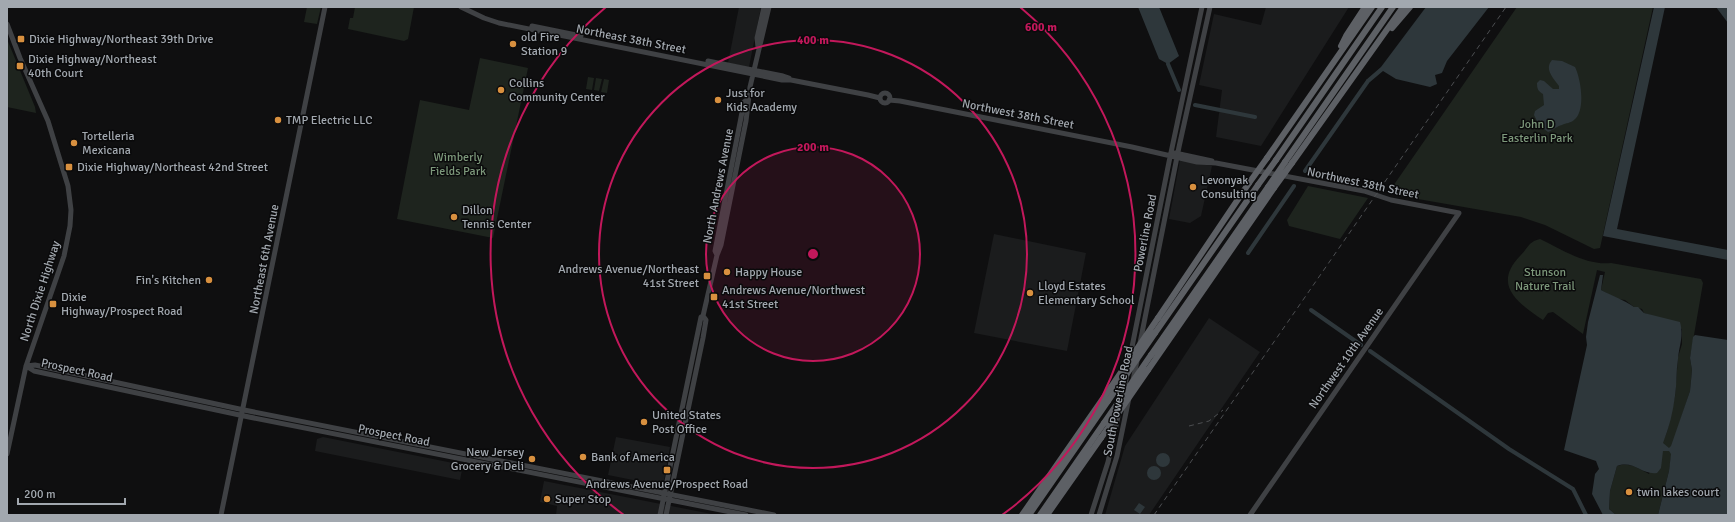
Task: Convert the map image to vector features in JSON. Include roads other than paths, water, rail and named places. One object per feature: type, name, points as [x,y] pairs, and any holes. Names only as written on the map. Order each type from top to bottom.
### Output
[{"type":"highway","points":[[1332,65],[1346,36],[1365,7]]},
{"type":"highway","points":[[1022,515],[1249,183],[1372,7]]},
{"type":"highway","points":[[1346,59],[1372,7]]},
{"type":"highway","points":[[1029,515],[1382,7]]},
{"type":"highway","points":[[1047,515],[1274,188],[1288,162],[1392,7]]},
{"type":"highway","points":[[1040,515],[1268,187],[1374,48],[1403,7]]},
{"type":"highway","points":[[1374,48],[1410,7]]},
{"type":"main road","name":"Northeast 6th Avenue","points":[[221,515],[325,7]]},
{"type":"main road","name":"Northeast 38th Street","points":[[461,7],[484,18],[499,22],[754,72]]},
{"type":"main road","name":"Northeast 38th Street","points":[[468,7],[497,19],[754,72]]},
{"type":"main road","name":"North Andrews Avenue","points":[[759,50],[757,38],[764,7]]},
{"type":"main road","name":"North Andrews Avenue","points":[[666,515],[667,496],[701,317],[703,316],[717,255],[715,251],[734,149],[744,102],[748,99],[769,7]]},
{"type":"main road","name":"Powerline Road","points":[[1091,515],[1116,427],[1202,7]]},
{"type":"main road","name":"Powerline Road","points":[[1151,289],[1177,155],[1210,7]]},
{"type":"main road","name":"North Dixie Highway","points":[[7,24],[48,122],[68,186],[71,210],[70,226],[64,256],[26,366],[7,454]]},
{"type":"main road","name":"Northwest 38th Street","points":[[754,72],[783,76],[791,80],[880,97],[884,102],[889,98],[1132,147],[1145,147],[1200,162],[1216,163],[1364,191],[1391,200],[1459,214]]},
{"type":"main road","name":"Northwest 10th Avenue","points":[[1250,515],[1459,214]]},
{"type":"main road","points":[[1154,242],[1154,252],[1157,256]]},
{"type":"main road","points":[[1150,262],[1153,278]]},
{"type":"main road","name":"South Powerline Road","points":[[1100,515],[1119,448],[1151,289]]},
{"type":"main road","name":"North Andrews Avenue","points":[[660,515],[667,496],[692,390],[706,320],[703,316]]},
{"type":"main road","name":"Prospect Road","points":[[26,366],[35,365],[243,412],[667,496]]},
{"type":"main road","points":[[688,384],[692,390]]},
{"type":"main road","points":[[1116,427],[1119,448]]},
{"type":"main road","points":[[667,496],[746,515]]},
{"type":"main road","points":[[667,496],[774,515]]},
{"type":"waterway","points":[[1168,64],[1179,90]]},
{"type":"waterway","points":[[1305,171],[1368,81]]},
{"type":"waterway","points":[[1195,105],[1255,117]]},
{"type":"waterway","points":[[1248,253],[1294,186]]},
{"type":"waterway","points":[[1311,310],[1361,345]]},
{"type":"waterway","points":[[1370,351],[1509,449],[1573,489],[1586,515]]},
{"type":"railway","points":[[1154,515],[1506,7]]},
{"type":"railway","points":[[1189,426],[1209,421],[1223,410]]},
{"type":"place","name":"Dixie Highway/Northeast 39th Drive","points":[[21,39]]},
{"type":"place","name":"old Fire Station 9","points":[[513,44]]},
{"type":"place","name":"Dixie Highway/Northeast 40th Court","points":[[20,66]]},
{"type":"place","name":"Collins Community Center","points":[[501,90]]},
{"type":"place","name":"Just for Kids Academy","points":[[718,100]]},
{"type":"place","name":"TMP Electric LLC","points":[[278,120]]},
{"type":"place","name":"Tortelleria Mexicana","points":[[74,143]]},
{"type":"place","name":"Dixie Highway/Northeast 42nd Street","points":[[69,167]]},
{"type":"place","name":"Levonyak Consulting","points":[[1193,187]]},
{"type":"place","name":"Dillon Tennis Center","points":[[454,217]]},
{"type":"place","name":"Happy House","points":[[727,272]]},
{"type":"place","name":"Andrews Avenue/Northeast 41st Street","points":[[707,276]]},
{"type":"place","name":"Fin's Kitchen","points":[[209,280]]},
{"type":"place","name":"Lloyd Estates Elementary School","points":[[1030,293]]},
{"type":"place","name":"Andrews Avenue/Northwest 41st Street","points":[[714,297]]},
{"type":"place","name":"Dixie Highway/Prospect Road","points":[[53,304]]},
{"type":"place","name":"United States Post Office","points":[[644,422]]},
{"type":"place","name":"Bank of America","points":[[583,457]]},
{"type":"place","name":"New Jersey Grocery & Deli","points":[[532,459]]},
{"type":"place","name":"Andrews Avenue/Prospect Road","points":[[667,470]]},
{"type":"place","name":"twin lakes court","points":[[1629,492]]},
{"type":"place","name":"Super Stop","points":[[547,499]]},
{"type":"park label","name":"John D Easterlin Park","points":[[1537,131]]},
{"type":"park label","name":"Wimberly Fields Park","points":[[458,164]]},
{"type":"park label","name":"Stunson Nature Trail","points":[[1545,279]]}]
